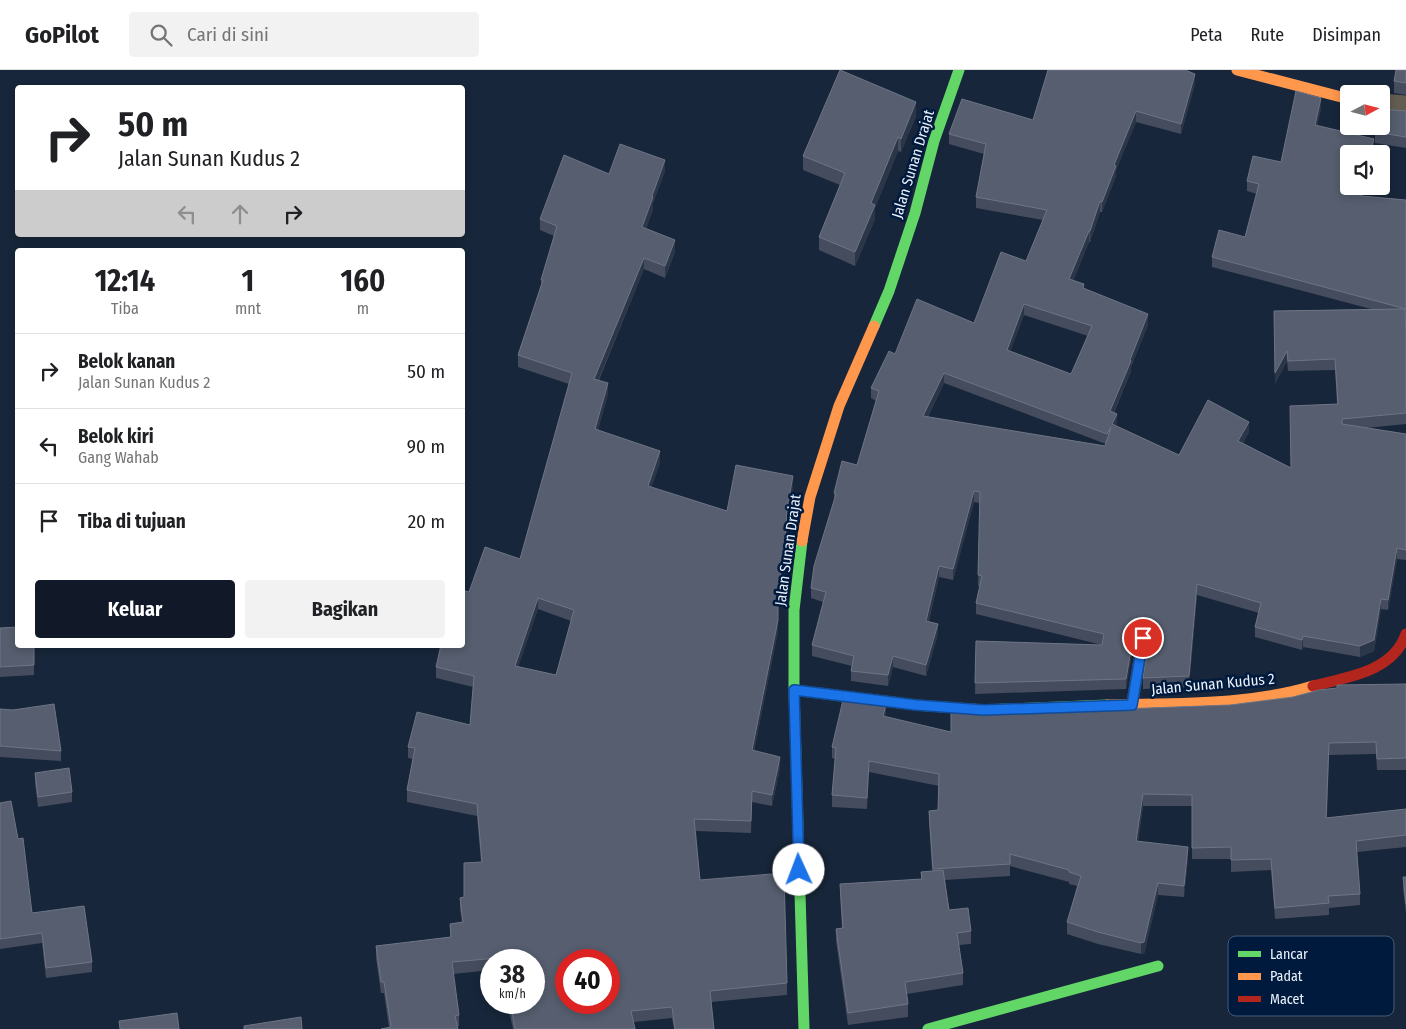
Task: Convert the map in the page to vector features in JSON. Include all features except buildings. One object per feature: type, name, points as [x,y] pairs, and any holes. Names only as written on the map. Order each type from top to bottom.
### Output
[{"type":"street","name":"Jalan Sunan Drajat","points":[[804,1029],[794,690],[794,610],[797,575],[810,497],[839,406],[889,291],[915,213],[934,141],[959,70]]},
{"type":"street","points":[[1237,70],[1340,97]]},
{"type":"street","points":[[1390,107],[1406,108]]},
{"type":"street","name":"Jalan Sunan Kudus 2","points":[[794,690],[916,705],[984,710],[1229,701],[1291,693],[1370,670],[1394,656],[1403,644],[1406,634]]},
{"type":"street","points":[[928,1029],[1158,966]]},
{"type":"lane","points":[[1132,705],[1143,638]]},
{"type":"traffic: fast","points":[[874,326],[889,291],[915,213],[934,141],[959,70]]},
{"type":"traffic: fast","points":[[802,541],[794,610],[794,690],[804,1029]]},
{"type":"traffic: fast","points":[[794,690],[916,705],[984,710],[1107,705]]},
{"type":"traffic: fast","points":[[928,1029],[1158,966]]},
{"type":"traffic: slow","points":[[1237,70],[1340,97]]},
{"type":"traffic: slow","points":[[802,541],[810,497],[839,406],[874,326]]},
{"type":"traffic: slow","points":[[1107,705],[1237,700],[1263,697],[1313,686]]},
{"type":"traffic: jam","points":[[1313,686],[1354,676],[1380,665],[1400,647],[1406,634]]},
{"type":"route","points":[[799,870],[794,690],[916,705],[984,710],[1132,705],[1143,638]]}]
